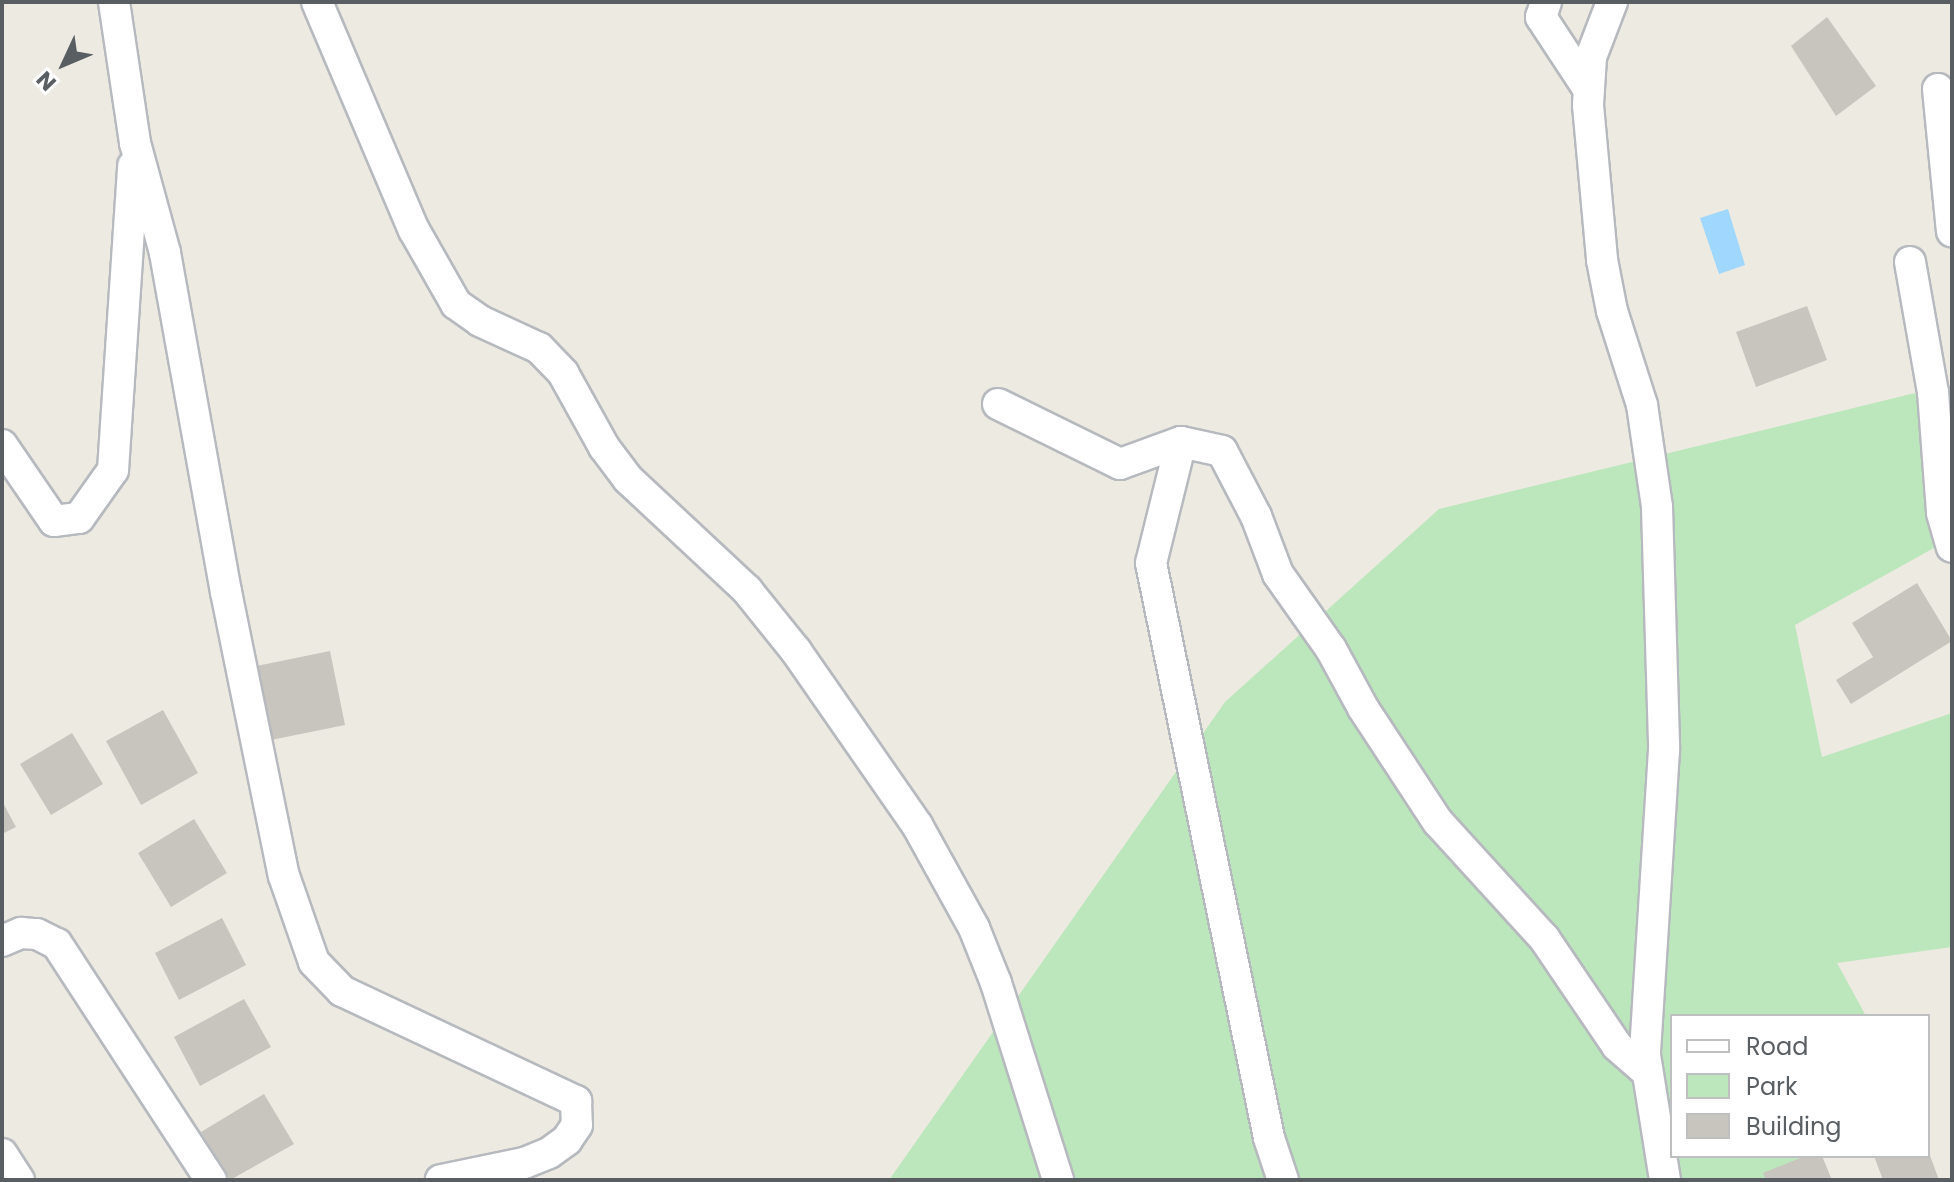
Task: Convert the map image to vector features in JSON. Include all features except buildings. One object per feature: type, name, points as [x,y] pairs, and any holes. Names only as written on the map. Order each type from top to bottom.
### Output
[{"type":"street","points":[[114,2],[135,143],[165,253],[226,592],[284,876],[314,962],[342,991],[576,1101],[577,1125],[567,1140],[549,1153],[524,1163],[441,1180]]},
{"type":"street","points":[[317,2],[414,230],[456,304],[480,321],[539,348],[563,373],[604,447],[628,479],[747,590],[796,651],[917,825],[979,942],[1058,1180]]},
{"type":"street","points":[[1546,2],[1541,17],[1589,90]]},
{"type":"street","points":[[1612,2],[1591,57],[1589,90],[1602,260],[1612,311],[1642,405],[1657,507],[1664,750],[1646,1071],[1665,1180]]},
{"type":"street","points":[[1938,89],[1952,231]]},
{"type":"street","points":[[2,445],[54,521],[79,518],[113,470],[135,143]]},
{"type":"street","points":[[1910,262],[1933,392],[1944,434],[1942,513],[1952,547]]},
{"type":"street","points":[[998,404],[1120,464],[1181,442],[1222,451],[1256,516],[1278,574],[1331,649],[1363,708],[1438,822],[1544,938],[1617,1046],[1646,1071]]},
{"type":"street","points":[[1181,442],[1151,563],[1269,1138],[1283,1180]]},
{"type":"street","points":[[2,941],[21,933],[37,934],[57,944],[211,1180]]},
{"type":"street","points":[[2,1154],[19,1180]]},
{"type":"green space","points":[[1915,393],[1952,492],[1952,538],[1795,625],[1822,757],[1952,713],[1952,947],[1837,963],[1865,1014],[1670,1014],[1670,1158],[1800,1158],[1794,1180],[889,1180],[1225,702],[1439,509]]},
{"type":"water","points":[[1728,209],[1745,265],[1719,274],[1700,218]]}]
